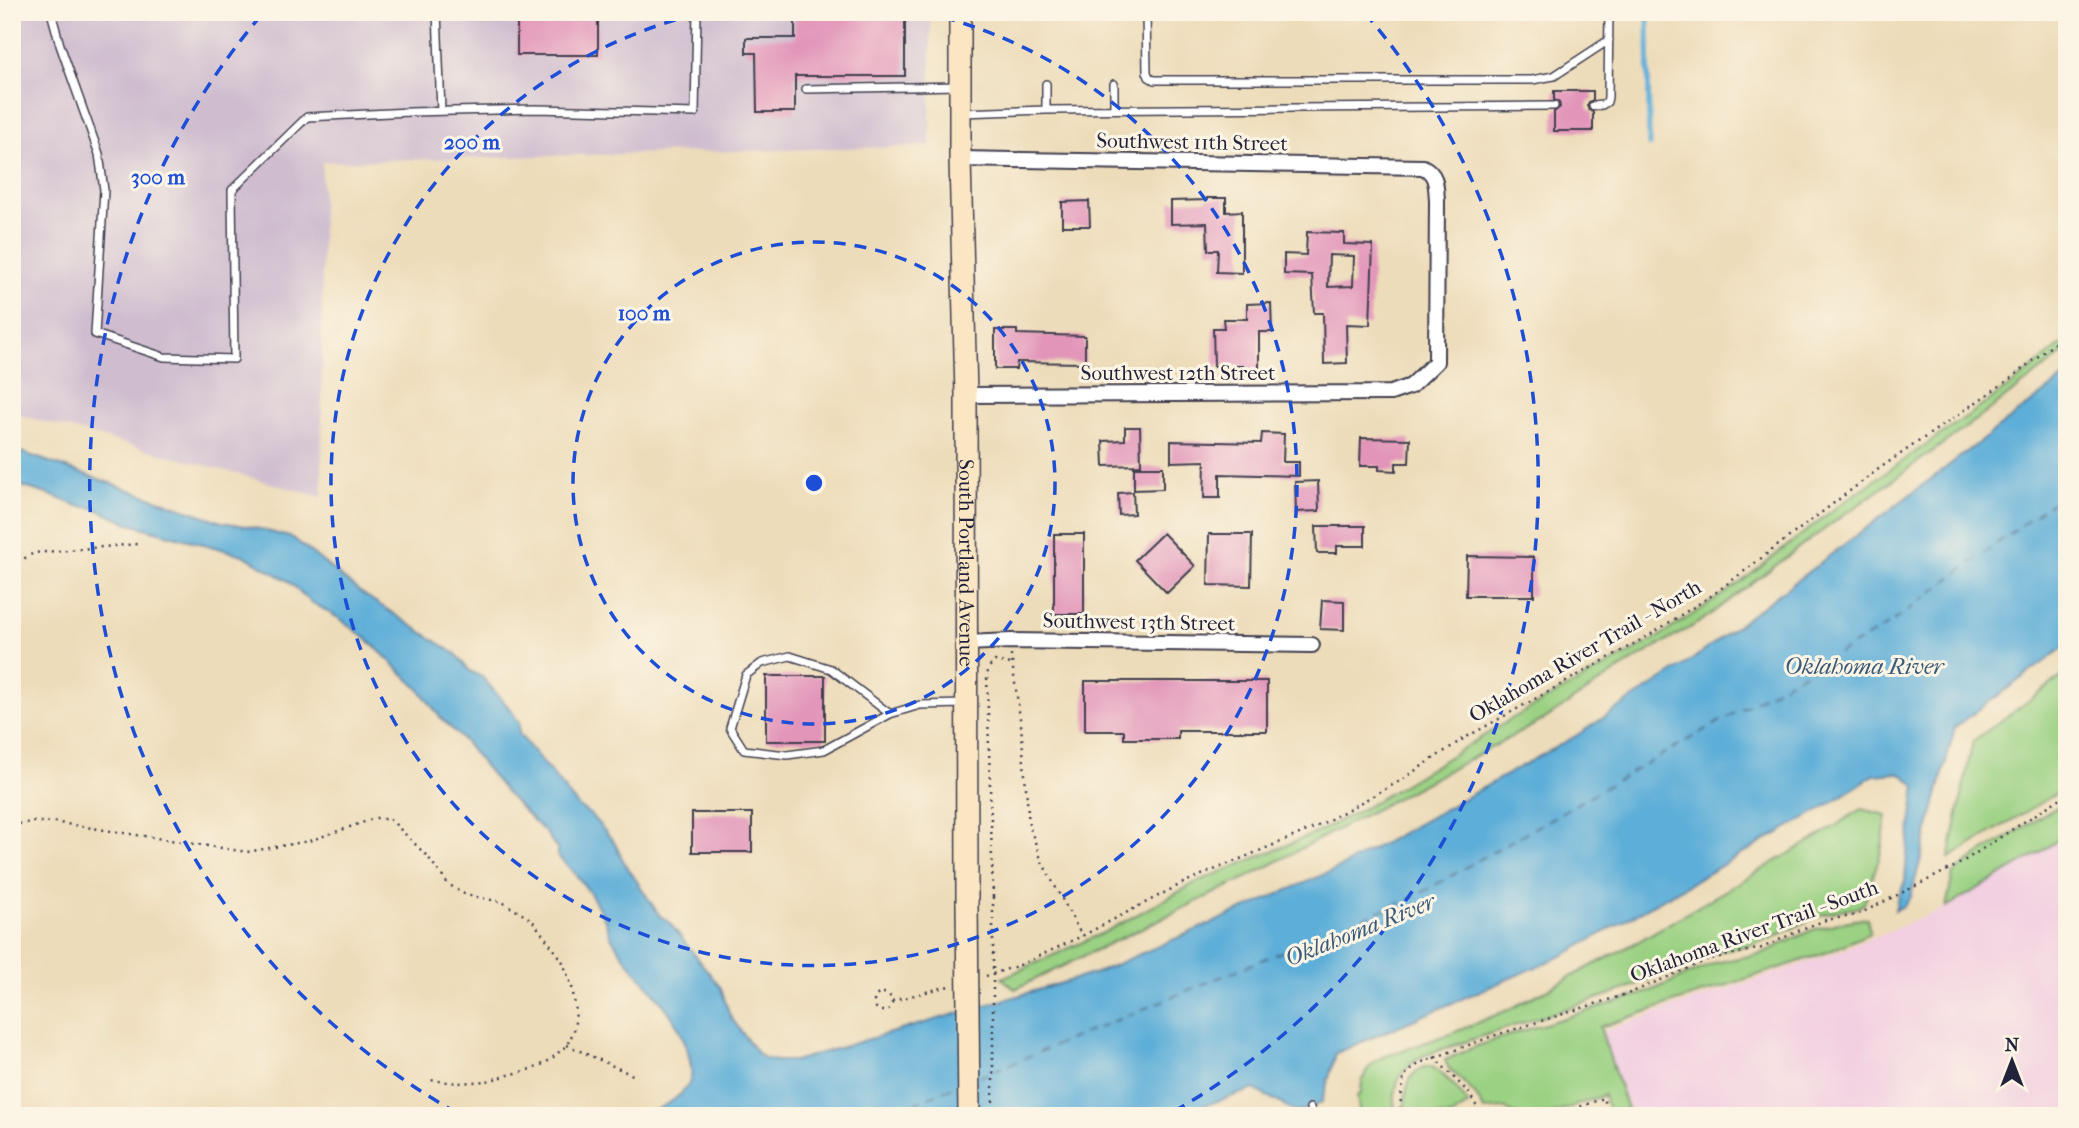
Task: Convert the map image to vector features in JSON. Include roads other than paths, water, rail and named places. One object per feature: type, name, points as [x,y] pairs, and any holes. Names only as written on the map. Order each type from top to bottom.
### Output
[{"type":"main road","name":"South Portland Avenue","points":[[960,12],[960,159],[966,395],[969,1116]]},
{"type":"street","name":"Southwest 11th Street","points":[[960,159],[1423,167],[1431,171],[1436,181],[1436,362],[1411,386],[1391,393]]},
{"type":"street","name":"Southwest 12th Street","points":[[966,395],[1391,393]]},
{"type":"street","name":"Southwest 13th Street","points":[[966,643],[1011,641],[1312,645]]},
{"type":"lane","points":[[51,12],[60,45],[99,153],[104,190],[95,334],[163,357],[234,359],[232,190],[307,117],[536,109],[695,113],[697,12]]},
{"type":"lane","points":[[437,12],[441,111]]},
{"type":"lane","points":[[1146,12],[1147,72],[1154,80],[1532,80],[1554,76],[1609,40]]},
{"type":"lane","points":[[1593,106],[1602,105],[1608,97],[1609,12]]},
{"type":"lane","points":[[1046,84],[1046,110]]},
{"type":"lane","points":[[1114,84],[1114,109]]},
{"type":"lane","points":[[806,89],[960,86]]},
{"type":"lane","points":[[960,113],[1114,109],[1554,106]]},
{"type":"lane","points":[[890,714],[831,669],[790,656],[762,663],[746,675],[730,728],[744,750],[786,755],[824,750],[890,714],[920,705],[967,704]]},
{"type":"water","name":"Oklahoma River","points":[[2067,376],[2067,645],[1955,727],[1911,896],[1904,906],[1895,910],[1905,881],[1916,786],[1903,775],[1896,773],[1874,775],[1828,805],[1564,955],[1336,1053],[1322,1102],[1297,1112],[1254,1089],[1173,1116],[643,1116],[672,1101],[688,1084],[691,1075],[690,1063],[685,1042],[677,1026],[658,997],[623,956],[590,894],[572,870],[557,856],[557,849],[546,833],[507,794],[418,688],[368,640],[311,602],[288,581],[243,555],[130,524],[94,508],[78,506],[12,483],[12,449],[222,522],[293,538],[360,592],[456,654],[470,671],[482,677],[511,710],[519,723],[519,734],[578,806],[592,816],[614,842],[660,916],[668,921],[721,988],[730,1016],[757,1053],[775,1061],[794,1061],[1096,973],[1339,868],[1574,737],[1689,662]]},
{"type":"waterway","points":[[1648,12],[1649,145]]}]
